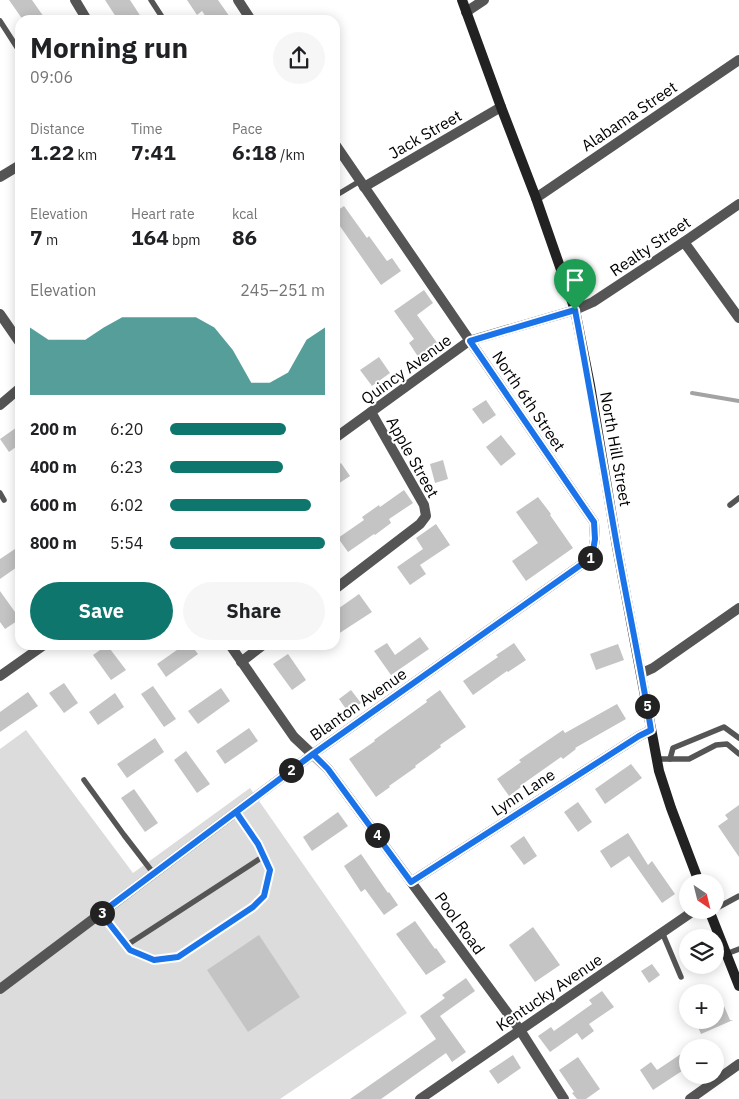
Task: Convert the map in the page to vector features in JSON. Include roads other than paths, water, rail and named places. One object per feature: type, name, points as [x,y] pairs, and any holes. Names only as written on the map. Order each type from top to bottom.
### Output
[{"type":"street","points":[[75,0],[85,15]]},
{"type":"street","points":[[238,0],[248,15]]},
{"type":"street","name":"North Hill Street","points":[[462,0],[500,107],[536,198],[575,310],[657,759],[671,808],[696,874]]},
{"type":"street","points":[[466,12],[484,0]]},
{"type":"street","name":"Alabama Street","points":[[536,198],[739,60]]},
{"type":"street","name":"Jack Street","points":[[362,184],[500,107]]},
{"type":"street","name":"North 6th Street","points":[[340,151],[594,522],[595,539],[592,557]]},
{"type":"street","points":[[0,177],[15,168]]},
{"type":"street","name":"Realty Street","points":[[470,341],[575,310],[593,302],[739,204]]},
{"type":"street","points":[[684,242],[739,318]]},
{"type":"street","points":[[0,314],[15,335]]},
{"type":"street","name":"Quincy Avenue","points":[[340,434],[470,341]]},
{"type":"street","points":[[0,405],[15,392]]},
{"type":"street","name":"Apple Street","points":[[340,585],[420,524],[426,516],[424,505],[371,412]]},
{"type":"street","name":"Blanton Avenue","points":[[0,989],[313,754],[592,557]]},
{"type":"street","points":[[642,673],[653,668],[739,608]]},
{"type":"street","points":[[0,676],[37,650]]},
{"type":"street","name":"Pool Road","points":[[234,650],[294,737],[328,769],[520,1030],[564,1099]]},
{"type":"street","points":[[242,662],[257,650]]},
{"type":"street","name":"Lynn Lane","points":[[411,882],[651,730]]},
{"type":"street","name":"Kentucky Avenue","points":[[420,1099],[682,919]]},
{"type":"street","points":[[715,919],[739,986]]},
{"type":"street","points":[[690,1099],[739,1064]]},
{"type":"lane","points":[[151,0],[161,15]]},
{"type":"lane","points":[[0,20],[15,44]]},
{"type":"lane","points":[[340,194],[362,184]]},
{"type":"lane","points":[[0,493],[4,500]]},
{"type":"lane","points":[[730,505],[739,498]]},
{"type":"lane","points":[[670,759],[673,748],[724,727],[739,738]]},
{"type":"lane","points":[[657,759],[689,759],[716,745],[727,744],[739,754]]},
{"type":"lane","points":[[84,780],[154,874]]},
{"type":"lane","points":[[101,913],[130,950],[154,960],[178,957],[253,907],[264,896],[270,870],[258,844],[236,812]]},
{"type":"lane","points":[[127,946],[264,856]]},
{"type":"lane","points":[[724,904],[739,896]]},
{"type":"lane","points":[[662,932],[681,977]]},
{"type":"lane","points":[[726,954],[739,949]]},
{"type":"waterway","points":[[692,393],[739,401]]}]
